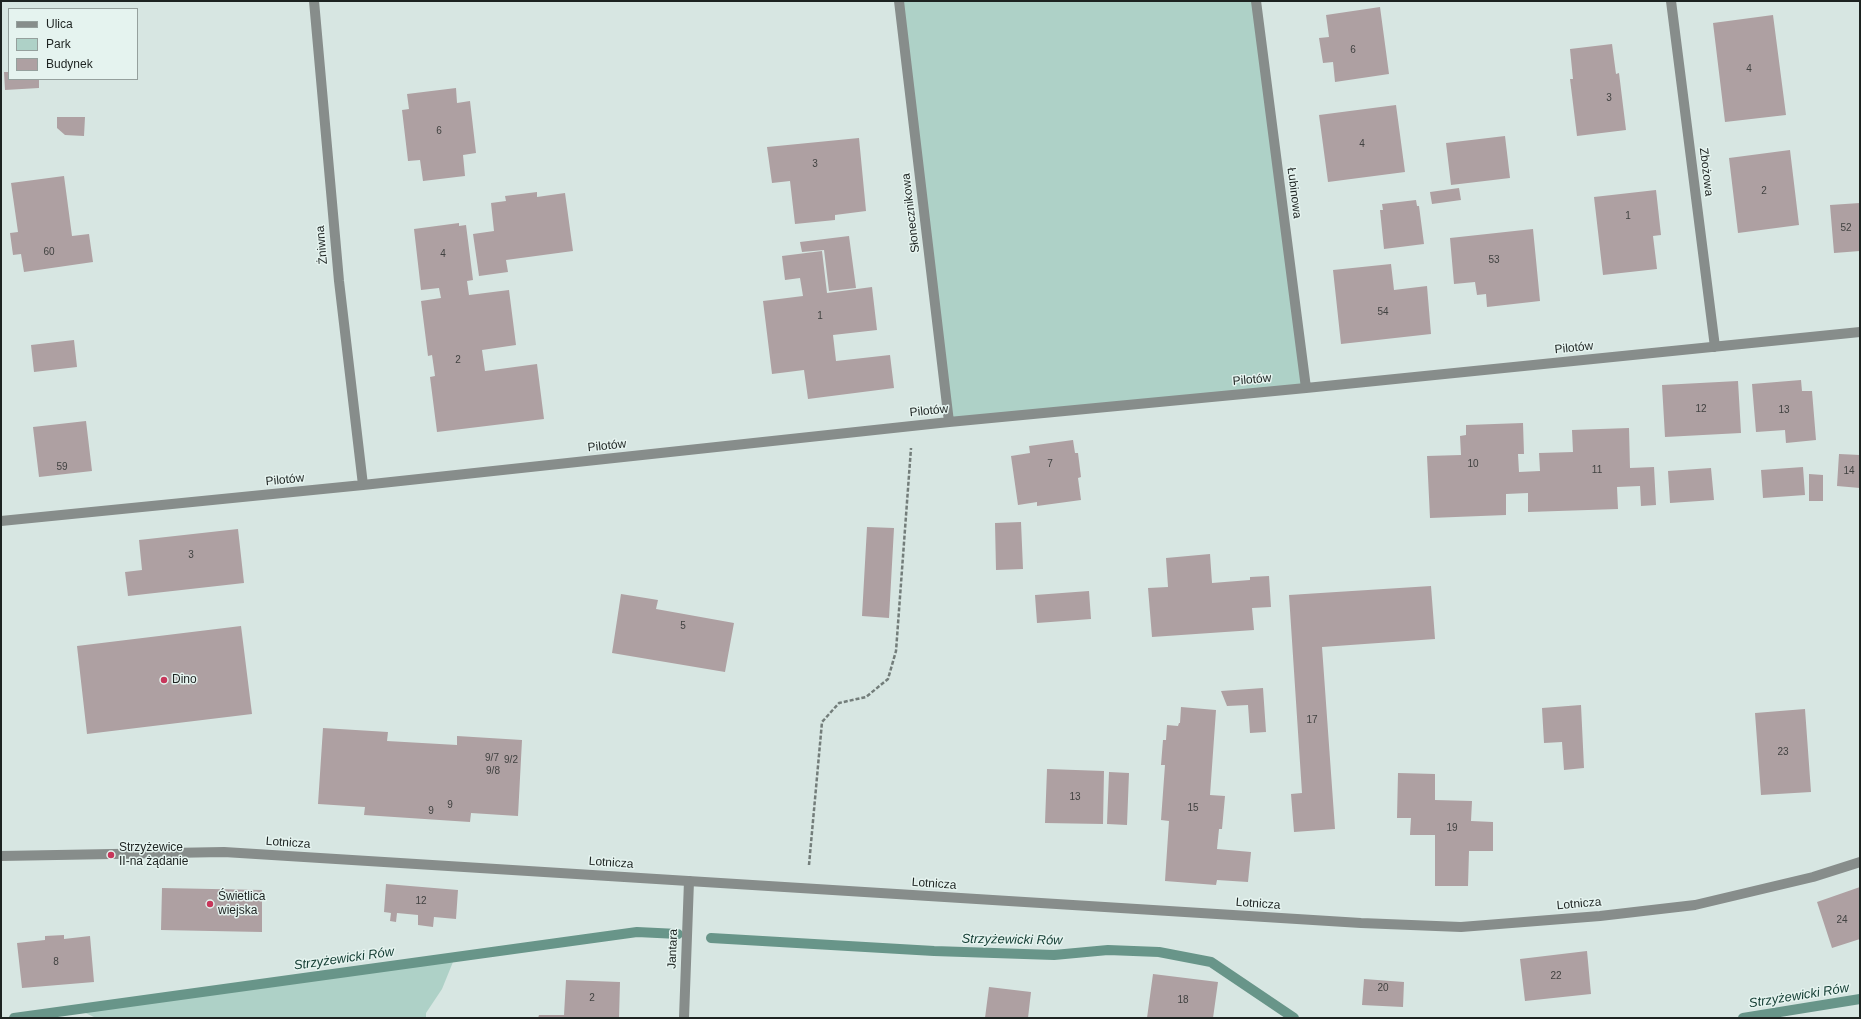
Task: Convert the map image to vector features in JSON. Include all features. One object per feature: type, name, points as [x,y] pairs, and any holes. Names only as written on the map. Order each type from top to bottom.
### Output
[{"type":"street","name":"Żniwna","points":[[314,1],[339,281],[362,485]]},
{"type":"street","name":"Słonecznikowa","points":[[899,1],[949,422]]},
{"type":"street","name":"Łubinowa","points":[[1256,1],[1306,388]]},
{"type":"street","name":"Zbożowa","points":[[1671,1],[1715,347]]},
{"type":"street","name":"Pilotów","points":[[1,521],[362,485],[949,422],[1306,388],[1860,332]]},
{"type":"street","name":"Lotnicza","points":[[1,856],[224,852],[1361,924],[1461,927],[1600,916],[1695,905],[1813,877],[1860,862]]},
{"type":"street","name":"Jantara","points":[[684,1018],[689,881]]},
{"type":"path","points":[[807,888],[822,722],[839,703],[866,697],[888,679],[896,651],[913,426]]},
{"type":"green space","points":[[899,1],[1256,1],[1306,388],[949,422]]},
{"type":"green space","points":[[455,957],[442,989],[426,1013],[426,1018],[96,1018],[77,1009]]},
{"type":"building","points":[[1380,7],[1389,74],[1335,82],[1333,62],[1323,63],[1319,38],[1329,37],[1326,15]]},
{"type":"building","points":[[1773,15],[1786,115],[1725,122],[1713,23]]},
{"type":"building","points":[[1612,44],[1616,74],[1619,73],[1626,130],[1577,136],[1570,79],[1573,79],[1570,49]]},
{"type":"building","points":[[4,72],[8,72],[8,80],[39,80],[39,88],[5,90]]},
{"type":"building","points":[[456,88],[457,103],[470,101],[476,153],[463,155],[465,176],[423,181],[420,160],[408,161],[402,110],[409,109],[407,94]]},
{"type":"building","points":[[1396,105],[1405,172],[1328,182],[1319,115]]},
{"type":"building","points":[[57,117],[85,117],[84,136],[65,135],[57,128]]},
{"type":"building","points":[[1505,136],[1510,178],[1451,185],[1446,143]]},
{"type":"building","points":[[859,138],[866,211],[835,215],[835,220],[795,224],[790,181],[772,183],[767,147]]},
{"type":"building","points":[[1790,150],[1799,225],[1738,233],[1729,158]]},
{"type":"building","points":[[64,176],[72,236],[89,234],[93,262],[24,272],[21,254],[13,255],[10,233],[18,232],[11,183]]},
{"type":"building","points":[[1459,188],[1461,200],[1432,204],[1430,192]]},
{"type":"building","points":[[1656,190],[1661,235],[1653,236],[1657,269],[1603,275],[1594,197]]},
{"type":"building","points":[[537,192],[537,197],[565,193],[573,251],[506,260],[508,272],[479,276],[473,234],[494,231],[491,203],[506,201],[505,196]]},
{"type":"building","points":[[1416,200],[1417,206],[1419,206],[1424,244],[1384,249],[1380,210],[1383,210],[1382,204]]},
{"type":"building","points":[[1860,203],[1860,251],[1834,253],[1830,205]]},
{"type":"building","points":[[459,223],[459,226],[466,225],[473,280],[467,281],[469,295],[509,290],[516,345],[482,350],[485,371],[537,364],[544,419],[437,432],[430,377],[435,376],[432,355],[428,356],[421,301],[441,298],[439,288],[421,290],[414,229]]},
{"type":"building","points":[[1533,229],[1540,301],[1487,307],[1486,294],[1477,295],[1475,282],[1454,284],[1450,238]]},
{"type":"building","points":[[849,236],[856,288],[829,291],[824,250],[802,252],[800,242]]},
{"type":"building","points":[[822,251],[827,293],[872,287],[877,330],[833,335],[836,361],[890,355],[894,388],[808,399],[804,370],[772,374],[763,301],[803,296],[800,278],[785,280],[782,256]]},
{"type":"building","points":[[1391,264],[1394,290],[1427,286],[1431,334],[1341,344],[1333,270]]},
{"type":"building","points":[[74,340],[77,367],[34,372],[31,345]]},
{"type":"building","points":[[1801,380],[1802,391],[1812,391],[1816,440],[1786,443],[1785,430],[1756,432],[1752,384]]},
{"type":"building","points":[[1738,381],[1741,433],[1665,437],[1662,385]]},
{"type":"building","points":[[86,421],[92,471],[39,477],[33,427]]},
{"type":"building","points":[[1523,423],[1524,454],[1518,454],[1519,472],[1540,471],[1539,453],[1573,452],[1572,430],[1629,428],[1630,468],[1654,467],[1656,505],[1641,506],[1640,486],[1617,487],[1618,509],[1528,512],[1528,493],[1506,494],[1506,515],[1430,518],[1427,456],[1461,455],[1460,436],[1466,435],[1466,425]]},
{"type":"building","points":[[1073,440],[1075,453],[1078,453],[1081,477],[1078,478],[1081,500],[1037,506],[1037,502],[1018,505],[1011,456],[1030,453],[1029,446]]},
{"type":"building","points":[[1839,454],[1860,455],[1860,488],[1837,486]]},
{"type":"building","points":[[1803,467],[1805,495],[1763,498],[1761,470]]},
{"type":"building","points":[[1711,468],[1714,500],[1670,503],[1668,471]]},
{"type":"building","points":[[1809,474],[1823,475],[1823,501],[1809,501]]},
{"type":"building","points":[[1021,522],[1023,569],[996,570],[995,523]]},
{"type":"building","points":[[867,527],[894,528],[889,618],[862,616]]},
{"type":"building","points":[[238,529],[244,583],[128,596],[125,572],[142,570],[139,540]]},
{"type":"building","points":[[1210,554],[1212,583],[1250,580],[1250,577],[1269,576],[1271,607],[1252,608],[1254,630],[1152,637],[1148,588],[1168,587],[1166,558]]},
{"type":"building","points":[[1431,586],[1435,639],[1322,647],[1335,829],[1294,832],[1291,794],[1302,793],[1289,595]]},
{"type":"building","points":[[1089,591],[1091,619],[1037,623],[1035,595]]},
{"type":"building","points":[[621,594],[658,600],[656,609],[734,623],[725,672],[612,653]]},
{"type":"building","name":"Dino","points":[[241,626],[252,714],[87,734],[77,646]]},
{"type":"building","points":[[1263,688],[1266,732],[1250,733],[1248,705],[1227,706],[1221,691]]},
{"type":"building","points":[[1581,705],[1584,768],[1564,770],[1562,742],[1544,743],[1542,708]]},
{"type":"building","points":[[1181,707],[1216,710],[1210,795],[1225,796],[1222,829],[1219,829],[1217,849],[1251,852],[1248,882],[1217,880],[1216,885],[1165,881],[1169,821],[1161,820],[1165,765],[1161,765],[1163,740],[1166,740],[1167,725],[1178,726],[1180,723]]},
{"type":"building","points":[[1805,709],[1811,792],[1761,795],[1755,713]]},
{"type":"building","points":[[323,728],[388,732],[387,741],[457,745],[457,736],[522,740],[518,816],[471,813],[470,822],[364,815],[365,807],[318,804]]},
{"type":"building","points":[[1047,769],[1104,771],[1103,824],[1045,823]]},
{"type":"building","points":[[1109,772],[1129,773],[1127,825],[1107,824]]},
{"type":"building","points":[[1398,773],[1435,774],[1435,800],[1472,801],[1471,821],[1493,822],[1493,851],[1469,851],[1468,886],[1435,886],[1435,835],[1410,835],[1411,818],[1397,818]]},
{"type":"building","points":[[386,884],[458,890],[456,919],[434,917],[433,927],[418,925],[418,915],[397,913],[396,922],[390,921],[391,913],[384,912]]},
{"type":"building","points":[[1860,887],[1860,939],[1832,948],[1817,902]]},
{"type":"building","points":[[162,888],[262,890],[262,932],[161,930]]},
{"type":"building","points":[[64,935],[64,939],[90,936],[94,982],[22,988],[17,943],[45,940],[45,936]]},
{"type":"building","points":[[1587,951],[1591,994],[1525,1001],[1520,959]]},
{"type":"building","points":[[1153,974],[1218,982],[1213,1018],[1147,1018]]},
{"type":"building","points":[[1364,979],[1404,982],[1403,1007],[1362,1005]]},
{"type":"building","points":[[566,980],[620,982],[619,1018],[538,1018],[539,1015],[564,1015]]},
{"type":"building","points":[[989,987],[1031,992],[1028,1018],[985,1018]]},
{"type":"waterway","name":"Strzyżewicki Rów","points":[[14,1018],[637,932],[678,934]]},
{"type":"waterway","name":"Strzyżewicki Rów","points":[[711,938],[934,951],[1054,955],[1108,950],[1159,952],[1211,962],[1294,1018]]},
{"type":"waterway","name":"Strzyżewicki Rów","points":[[1743,1018],[1860,999]]},
{"type":"place","name":"Dino","points":[[164,680]]},
{"type":"place","name":"Strzyżewice II-na żądanie","points":[[111,855]]},
{"type":"place","name":"Świetlica wiejska","points":[[210,904]]}]
